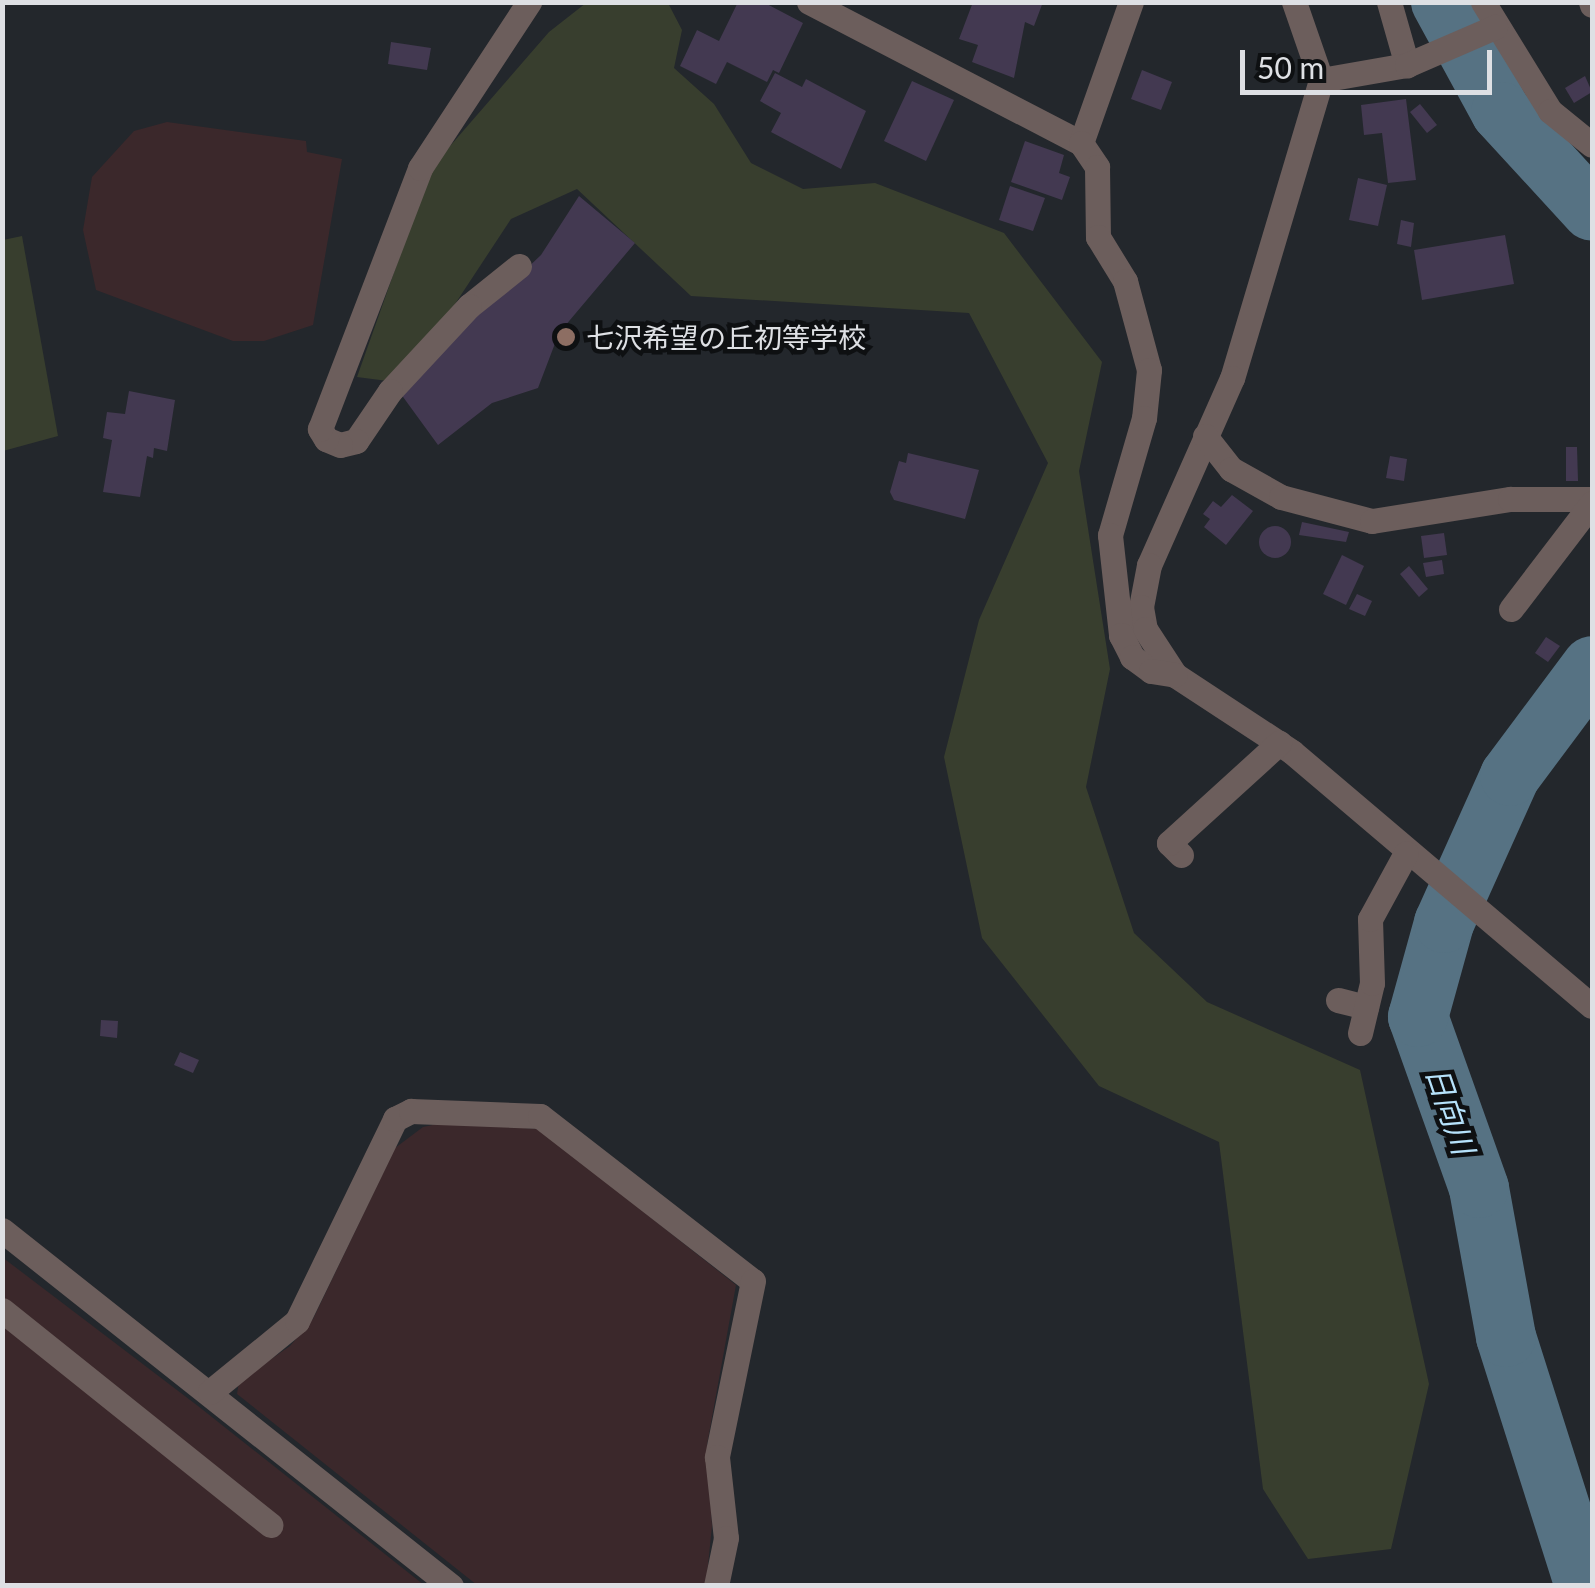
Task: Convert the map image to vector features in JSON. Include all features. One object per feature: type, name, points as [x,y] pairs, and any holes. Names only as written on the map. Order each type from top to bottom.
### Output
[{"type":"street","points":[[519,266],[469,306],[390,391],[356,441],[340,446],[320,429],[420,168],[529,2]]},
{"type":"street","points":[[808,2],[1081,143],[1097,167],[1098,238],[1125,280],[1149,370],[1144,418],[1110,535],[1120,635],[1132,657],[1151,671],[1175,675]]},
{"type":"street","points":[[1081,143],[1131,2]]},
{"type":"street","points":[[1294,2],[1321,80],[1232,378],[1143,588],[1145,629],[1175,675],[1279,743],[1435,879],[1592,1006]]},
{"type":"street","points":[[1389,2],[1414,62]]},
{"type":"street","points":[[1483,2],[1489,29],[1550,110],[1592,144]]},
{"type":"street","points":[[1321,80],[1414,62],[1489,29]]},
{"type":"street","points":[[1205,436],[1231,469],[1281,497],[1372,521],[1510,499],[1592,501]]},
{"type":"street","points":[[1511,609],[1592,501]]},
{"type":"street","points":[[1181,855],[1170,843],[1279,743]]},
{"type":"street","points":[[1360,1032],[1366,1007],[1370,919],[1406,853]]},
{"type":"street","points":[[1338,1000],[1366,1007]]},
{"type":"street","points":[[210,1392],[297,1321],[395,1118],[411,1111],[540,1116],[753,1282],[718,1457],[726,1538],[716,1586]]},
{"type":"street","points":[[2,1230],[451,1586]]},
{"type":"street","points":[[2,1310],[270,1525]]},
{"type":"shaded area","points":[[167,122],[306,141],[307,152],[342,159],[313,325],[264,341],[233,341],[96,290],[83,230],[92,177],[134,131]]},
{"type":"shaded area","points":[[442,1123],[539,1129],[736,1285],[707,1445],[712,1526],[706,1585],[477,1585],[237,1394],[239,1381],[290,1346],[313,1319],[395,1148],[423,1127]]},
{"type":"shaded area","points":[[2,1257],[198,1406],[424,1585],[3,1585]]},
{"type":"green space","points":[[586,3],[668,3],[682,30],[674,68],[714,104],[751,163],[803,189],[875,183],[1004,233],[1102,362],[1079,471],[1110,669],[1086,787],[1134,933],[1207,1002],[1360,1070],[1429,1384],[1391,1549],[1308,1559],[1263,1489],[1219,1142],[1099,1086],[982,938],[944,757],[979,620],[1048,463],[969,313],[691,296],[577,189],[511,219],[403,383],[357,377],[431,168],[549,32]]},
{"type":"green space","points":[[22,236],[58,436],[3,451],[3,240]]},
{"type":"building","points":[[738,2],[763,2],[803,23],[779,73],[773,70],[767,82],[727,62],[716,84],[680,66],[697,30],[719,41]]},
{"type":"building","points":[[973,2],[1043,2],[1034,26],[1025,22],[1014,78],[972,62],[978,45],[959,39]]},
{"type":"building","points":[[391,42],[431,48],[427,70],[388,64]]},
{"type":"building","points":[[1142,70],[1172,82],[1161,110],[1131,99]]},
{"type":"building","points":[[775,73],[802,87],[806,79],[866,111],[841,169],[771,132],[781,113],[760,101]]},
{"type":"building","points":[[1585,76],[1592,92],[1574,103],[1565,88]]},
{"type":"building","points":[[912,81],[954,100],[926,161],[884,141]]},
{"type":"building","points":[[1406,99],[1416,180],[1388,183],[1382,133],[1364,135],[1361,105]]},
{"type":"building","points":[[1420,104],[1437,125],[1427,133],[1410,112]]},
{"type":"building","points":[[1025,141],[1064,155],[1059,173],[1070,177],[1062,200],[1011,182]]},
{"type":"building","points":[[1358,178],[1387,185],[1378,226],[1349,220]]},
{"type":"building","points":[[1010,186],[1045,198],[1033,231],[999,220]]},
{"type":"building","name":"七沢希望の丘初等学校","points":[[579,196],[635,243],[559,333],[538,388],[492,403],[438,445],[398,390],[541,255]]},
{"type":"building","points":[[1401,220],[1414,223],[1411,247],[1397,244]]},
{"type":"building","points":[[1505,235],[1514,284],[1422,300],[1414,250]]},
{"type":"building","points":[[129,391],[175,400],[167,451],[154,448],[153,458],[147,456],[140,497],[103,492],[112,440],[103,438],[107,412],[125,414]]},
{"type":"building","points":[[1566,447],[1577,447],[1578,481],[1566,481]]},
{"type":"building","points":[[908,453],[979,470],[965,519],[894,500],[890,492],[899,461],[906,463]]},
{"type":"building","points":[[1390,456],[1407,459],[1404,481],[1386,478]]},
{"type":"building","points":[[1232,495],[1253,511],[1226,545],[1204,527],[1210,519],[1203,514],[1213,501],[1221,507]]},
{"type":"building","points":[[1302,522],[1349,532],[1346,542],[1299,535]]},
{"type":"building","points":[[1275,526],[1286,531],[1291,542],[1286,553],[1275,558],[1264,553],[1259,542],[1264,531]]},
{"type":"building","points":[[1444,533],[1447,555],[1424,558],[1421,536]]},
{"type":"building","points":[[1342,555],[1364,566],[1346,605],[1323,594]]},
{"type":"building","points":[[1442,560],[1444,574],[1426,577],[1423,563]]},
{"type":"building","points":[[1409,566],[1428,589],[1419,597],[1400,574]]},
{"type":"building","points":[[1357,594],[1372,601],[1365,616],[1349,609]]},
{"type":"building","points":[[1546,637],[1560,646],[1548,662],[1535,653]]},
{"type":"building","points":[[101,1020],[118,1021],[117,1038],[100,1036]]},
{"type":"building","points":[[180,1052],[199,1060],[193,1073],[174,1065]]},
{"type":"waterway","name":"日向川","points":[[1441,2],[1501,112],[1592,211]]},
{"type":"waterway","name":"日向川","points":[[1585,1586],[1506,1337],[1479,1188],[1418,1017],[1444,923],[1510,776],[1592,666]]},
{"type":"place","name":"七沢希望の丘初等学校","points":[[566,337]]}]
